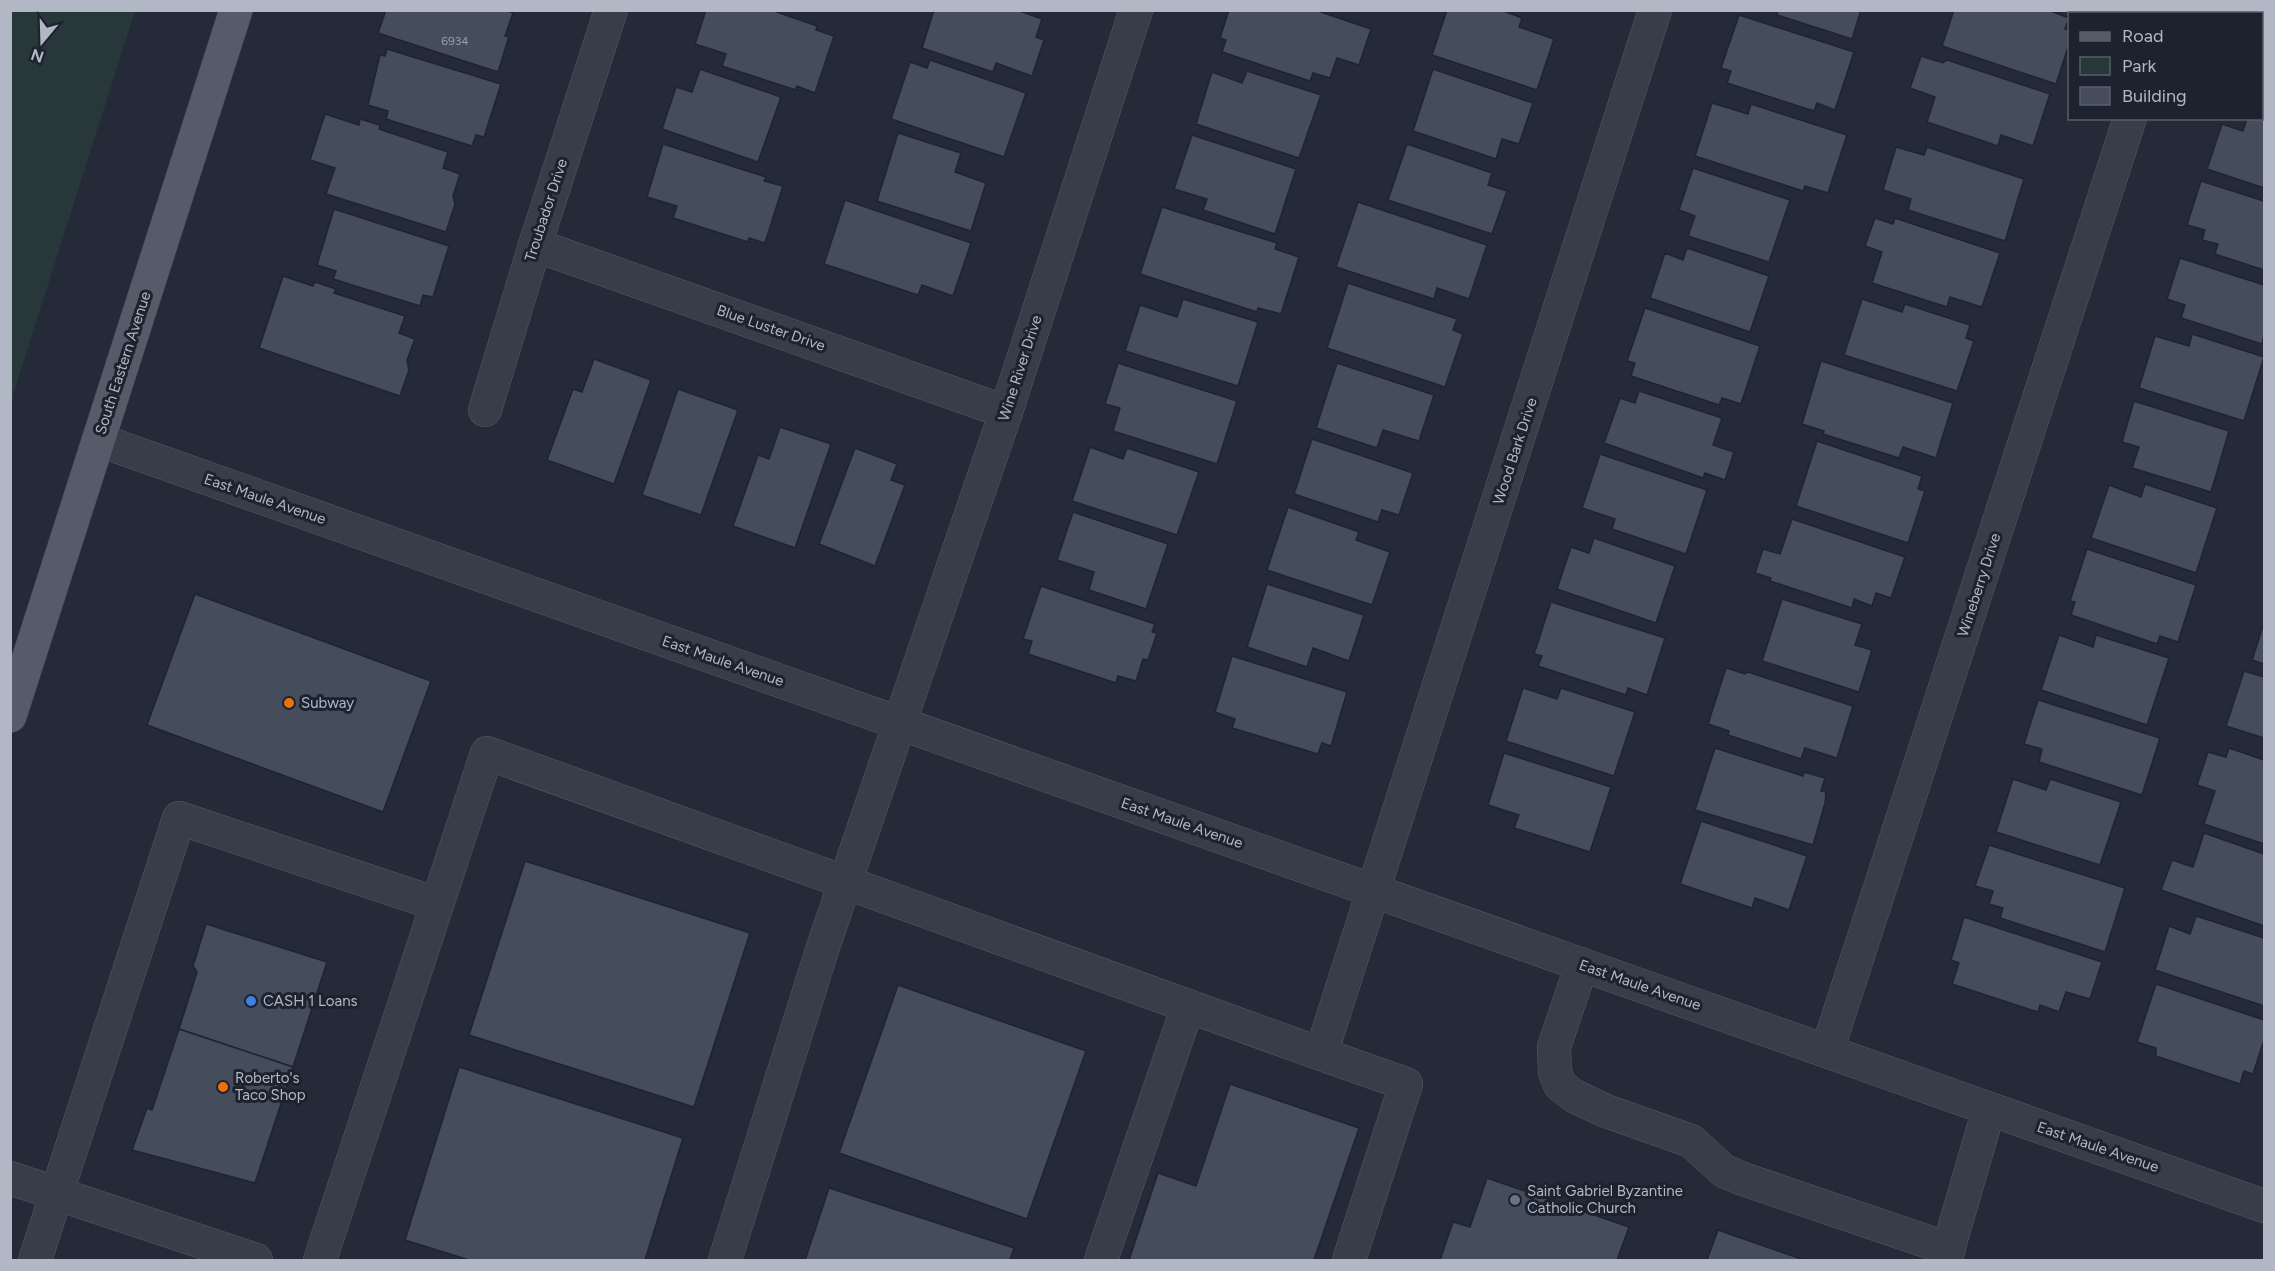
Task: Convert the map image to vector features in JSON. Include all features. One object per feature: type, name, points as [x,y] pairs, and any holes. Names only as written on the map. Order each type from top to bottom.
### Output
[{"type":"main road","name":"South Eastern Avenue","points":[[10,716],[236,10]]},
{"type":"street","name":"Troubador Drive","points":[[485,410],[535,245],[611,10]]},
{"type":"street","name":"Wine River Drive","points":[[725,1260],[822,950],[1006,412],[1136,10]]},
{"type":"street","name":"Wood Bark Drive","points":[[1321,1054],[1655,10]]},
{"type":"street","name":"Wineberry Drive","points":[[1827,1051],[2129,120]]},
{"type":"street","name":"Blue Luster Drive","points":[[535,245],[1006,412]]},
{"type":"street","name":"East Maule Avenue","points":[[99,440],[2265,1206]]},
{"type":"street","points":[[320,1260],[487,753],[1406,1084],[1349,1260]]},
{"type":"street","points":[[35,1260],[179,818],[437,904]]},
{"type":"street","points":[[1581,964],[1554,1047],[1554,1072],[1560,1085],[1574,1096],[1606,1112],[1691,1142],[1724,1171],[1947,1255],[1989,1109]]},
{"type":"street","points":[[1101,1260],[1188,1006]]},
{"type":"street","points":[[10,1178],[256,1260]]},
{"type":"green space","points":[[10,11],[135,11],[11,401]]},
{"type":"building","points":[[386,10],[506,10],[513,13],[505,36],[509,37],[498,72],[378,33]]},
{"type":"building","points":[[706,10],[771,10],[817,26],[816,30],[834,36],[815,93],[797,86],[796,90],[722,66],[726,54],[695,44]]},
{"type":"building","points":[[934,10],[1017,10],[1042,19],[1036,37],[1044,40],[1032,76],[996,63],[993,72],[922,48]]},
{"type":"building","points":[[1229,10],[1315,10],[1371,29],[1359,65],[1337,58],[1330,78],[1313,73],[1310,81],[1222,52],[1226,40],[1220,38]]},
{"type":"building","points":[[1447,10],[1501,10],[1522,18],[1519,27],[1554,39],[1537,90],[1432,55]]},
{"type":"building","points":[[1778,10],[1861,10],[1852,39],[1777,15]]},
{"type":"building","points":[[1954,10],[2048,10],[2068,18],[2065,29],[2068,30],[2068,47],[2056,84],[1942,46]]},
{"type":"building","points":[[1739,15],[1854,52],[1835,110],[1817,103],[1814,111],[1727,83],[1731,71],[1721,68]]},
{"type":"building","points":[[2263,34],[2264,34],[2263,90]]},
{"type":"building","points":[[387,49],[501,84],[484,137],[476,135],[472,146],[386,119],[388,111],[368,105],[380,55],[385,56]]},
{"type":"building","points":[[1921,56],[1943,63],[1947,60],[2050,94],[2033,146],[2001,135],[1998,146],[1927,122],[1935,97],[1910,88]]},
{"type":"building","points":[[930,60],[1026,93],[1004,157],[891,119],[910,62],[927,68]]},
{"type":"building","points":[[700,69],[781,97],[758,162],[662,129],[676,87],[692,92]]},
{"type":"building","points":[[1433,69],[1533,103],[1519,144],[1502,139],[1496,159],[1413,131]]},
{"type":"building","points":[[1247,71],[1321,95],[1299,158],[1196,124],[1212,72],[1242,83]]},
{"type":"building","points":[[1712,103],[1748,114],[1751,104],[1847,135],[1828,193],[1805,186],[1803,191],[1695,156]]},
{"type":"building","points":[[325,114],[359,125],[360,119],[380,125],[379,129],[448,152],[443,168],[460,174],[453,196],[455,204],[446,232],[326,194],[335,168],[310,160]]},
{"type":"building","points":[[2264,119],[2264,188],[2207,169],[2222,124],[2243,131],[2246,120]]},
{"type":"building","points":[[898,133],[961,153],[955,172],[986,183],[971,231],[877,201]]},
{"type":"building","points":[[1192,135],[1296,169],[1275,234],[1203,210],[1207,199],[1174,189]]},
{"type":"building","points":[[663,144],[766,177],[764,181],[783,186],[765,243],[749,238],[748,242],[673,218],[677,206],[647,197]]},
{"type":"building","points":[[1407,144],[1492,173],[1488,185],[1507,191],[1492,234],[1388,200]]},
{"type":"building","points":[[1896,147],[1924,155],[1927,147],[2024,179],[2005,241],[1908,210],[1911,199],[1883,190]]},
{"type":"building","points":[[1693,168],[1790,200],[1769,262],[1688,236],[1695,216],[1679,210]]},
{"type":"building","points":[[2201,181],[2264,201],[2264,270],[2215,254],[2218,244],[2202,240],[2205,230],[2187,225]]},
{"type":"building","points":[[845,200],[971,243],[953,296],[922,285],[918,295],[824,264]]},
{"type":"building","points":[[1358,202],[1487,245],[1469,299],[1437,288],[1434,299],[1336,267]]},
{"type":"building","points":[[1162,207],[1277,243],[1275,249],[1299,257],[1281,314],[1258,308],[1257,312],[1140,274]]},
{"type":"building","points":[[334,209],[449,246],[433,297],[423,295],[420,306],[333,279],[336,271],[317,265]]},
{"type":"building","points":[[1875,218],[1893,224],[1895,218],[2000,253],[1982,307],[1950,297],[1947,307],[1872,283],[1882,252],[1865,246]]},
{"type":"building","points":[[1687,248],[1769,276],[1750,332],[1650,298],[1665,253],[1683,260]]},
{"type":"building","points":[[2180,258],[2264,285],[2262,344],[2181,318],[2185,305],[2167,299]]},
{"type":"building","points":[[283,276],[313,286],[315,282],[336,289],[334,293],[405,316],[399,333],[415,339],[407,360],[409,370],[400,396],[259,348]]},
{"type":"building","points":[[1348,283],[1457,319],[1453,330],[1463,334],[1445,387],[1327,348]]},
{"type":"building","points":[[1183,299],[1258,322],[1238,386],[1125,351],[1140,305],[1177,317]]},
{"type":"building","points":[[1862,299],[1902,312],[1905,304],[1970,325],[1966,338],[1974,341],[1957,391],[1844,355]]},
{"type":"building","points":[[1645,308],[1760,346],[1741,404],[1722,398],[1719,405],[1631,376],[1635,363],[1627,361]]},
{"type":"building","points":[[2192,334],[2264,357],[2244,421],[2139,388],[2155,336],[2189,346]]},
{"type":"building","points":[[594,359],[651,380],[614,484],[547,460],[573,389],[582,392]]},
{"type":"building","points":[[1821,361],[1953,403],[1936,458],[1903,447],[1899,458],[1823,434],[1824,431],[1802,424]]},
{"type":"building","points":[[1118,363],[1237,401],[1217,464],[1113,431],[1120,408],[1105,404]]},
{"type":"building","points":[[1337,363],[1434,395],[1419,441],[1383,430],[1377,448],[1316,428]]},
{"type":"building","points":[[678,389],[738,410],[701,515],[642,495]]},
{"type":"building","points":[[1639,391],[1722,418],[1713,445],[1734,452],[1725,480],[1705,473],[1703,478],[1604,443],[1620,398],[1635,403]]},
{"type":"building","points":[[2134,401],[2229,431],[2211,492],[2132,468],[2139,447],[2122,442]]},
{"type":"building","points":[[780,427],[831,444],[795,548],[733,526],[758,455],[769,459]]},
{"type":"building","points":[[1312,439],[1413,473],[1399,515],[1382,510],[1378,522],[1294,494]]},
{"type":"building","points":[[1817,441],[1922,476],[1918,489],[1925,491],[1908,543],[1796,506]]},
{"type":"building","points":[[1090,447],[1123,459],[1127,448],[1199,472],[1177,535],[1072,501]]},
{"type":"building","points":[[855,448],[897,464],[891,480],[905,485],[875,566],[819,544]]},
{"type":"building","points":[[1600,454],[1707,490],[1686,554],[1612,529],[1615,519],[1582,508]]},
{"type":"building","points":[[2145,484],[2217,508],[2196,573],[2091,538],[2109,485],[2141,497]]},
{"type":"building","points":[[1288,507],[1359,532],[1356,540],[1390,552],[1372,605],[1267,570]]},
{"type":"building","points":[[1073,512],[1168,544],[1146,609],[1089,590],[1094,572],[1057,560]]},
{"type":"building","points":[[1792,519],[1905,557],[1891,598],[1876,593],[1872,606],[1854,599],[1852,608],[1770,581],[1771,578],[1755,573],[1763,549],[1780,554]]},
{"type":"building","points":[[1594,538],[1675,566],[1656,623],[1557,589],[1571,547],[1589,553]]},
{"type":"building","points":[[2087,549],[2196,585],[2178,642],[2160,636],[2157,644],[2071,615],[2075,602],[2070,601]]},
{"type":"building","points":[[1267,584],[1364,615],[1349,661],[1313,648],[1307,667],[1247,647]]},
{"type":"building","points":[[1041,586],[1155,624],[1152,632],[1157,633],[1148,660],[1143,659],[1136,681],[1118,676],[1116,683],[1028,654],[1032,641],[1023,639]]},
{"type":"building","name":"Subway","points":[[195,594],[431,681],[383,812],[147,725]]},
{"type":"building","points":[[1782,599],[1862,624],[1855,645],[1872,650],[1859,692],[1762,661]]},
{"type":"building","points":[[1551,602],[1665,638],[1647,695],[1628,688],[1626,695],[1538,666],[1542,656],[1534,654]]},
{"type":"building","points":[[2264,623],[2264,664],[2252,660]]},
{"type":"building","points":[[2059,635],[2093,647],[2096,635],[2169,658],[2147,725],[2041,690]]},
{"type":"building","points":[[1232,656],[1347,692],[1331,746],[1322,743],[1318,754],[1232,728],[1235,719],[1215,712]]},
{"type":"building","points":[[1726,668],[1745,674],[1748,672],[1853,706],[1837,758],[1805,748],[1801,759],[1728,735],[1729,731],[1708,724]]},
{"type":"building","points":[[2244,671],[2264,677],[2264,738],[2226,726]]},
{"type":"building","points":[[1523,688],[1557,699],[1561,688],[1635,712],[1614,776],[1506,741]]},
{"type":"building","points":[[2038,700],[2160,738],[2142,795],[2039,762],[2042,749],[2024,744]]},
{"type":"building","points":[[1715,748],[1803,776],[1804,772],[1825,778],[1821,791],[1826,792],[1825,803],[1813,845],[1695,810]]},
{"type":"building","points":[[2229,748],[2264,760],[2264,844],[2204,824],[2215,791],[2197,785],[2208,752],[2226,757]]},
{"type":"building","points":[[1504,753],[1611,787],[1590,852],[1514,828],[1519,815],[1488,805]]},
{"type":"building","points":[[2013,779],[2046,790],[2050,779],[2121,802],[2100,865],[1996,832]]},
{"type":"building","points":[[1701,821],[1807,856],[1789,910],[1755,898],[1752,908],[1680,884]]},
{"type":"building","points":[[2204,833],[2264,854],[2264,926],[2161,890],[2172,860],[2193,867]]},
{"type":"building","points":[[1989,845],[2125,888],[2105,952],[2000,918],[2003,908],[1989,904],[1993,891],[1975,886]]},
{"type":"building","points":[[525,861],[750,933],[694,1107],[469,1035]]},
{"type":"building","points":[[2196,916],[2264,938],[2264,1006],[2155,970],[2169,926],[2190,934]]},
{"type":"building","points":[[1964,917],[2102,962],[2090,999],[2066,992],[2059,1012],[2040,1005],[2038,1012],[1952,984],[1959,963],[1951,960]]},
{"type":"building","name":"CASH 1 Loans","points":[[206,924],[327,962],[293,1067],[179,1029],[197,972],[193,966]]},
{"type":"building","points":[[2156,984],[2264,1020],[2264,1040],[2253,1074],[2244,1071],[2240,1084],[2156,1056],[2156,1048],[2137,1042]]},
{"type":"building","points":[[898,985],[1086,1051],[1027,1219],[839,1153]]},
{"type":"building","name":"Roberto's Taco Shop","points":[[179,1029],[293,1067],[255,1183],[132,1150],[147,1108],[152,1110]]},
{"type":"building","points":[[459,1067],[683,1138],[645,1260],[469,1260],[405,1240]]},
{"type":"building","points":[[1230,1084],[1359,1128],[1314,1260],[1129,1260],[1158,1173],[1196,1186]]},
{"type":"building","name":"Saint Gabriel Byzantine Catholic Church","points":[[1487,1178],[1629,1227],[1617,1260],[1440,1260],[1453,1222],[1470,1227]]},
{"type":"building","points":[[829,1188],[1014,1248],[1010,1260],[805,1260]]},
{"type":"building","points":[[1718,1230],[1804,1260],[1707,1260]]},
{"type":"place","name":"Subway","points":[[289,703]]},
{"type":"place","name":"CASH 1 Loans","points":[[251,1001]]},
{"type":"place","name":"Roberto's Taco Shop","points":[[223,1087]]},
{"type":"place","name":"Saint Gabriel Byzantine Catholic Church","points":[[1515,1200]]}]
